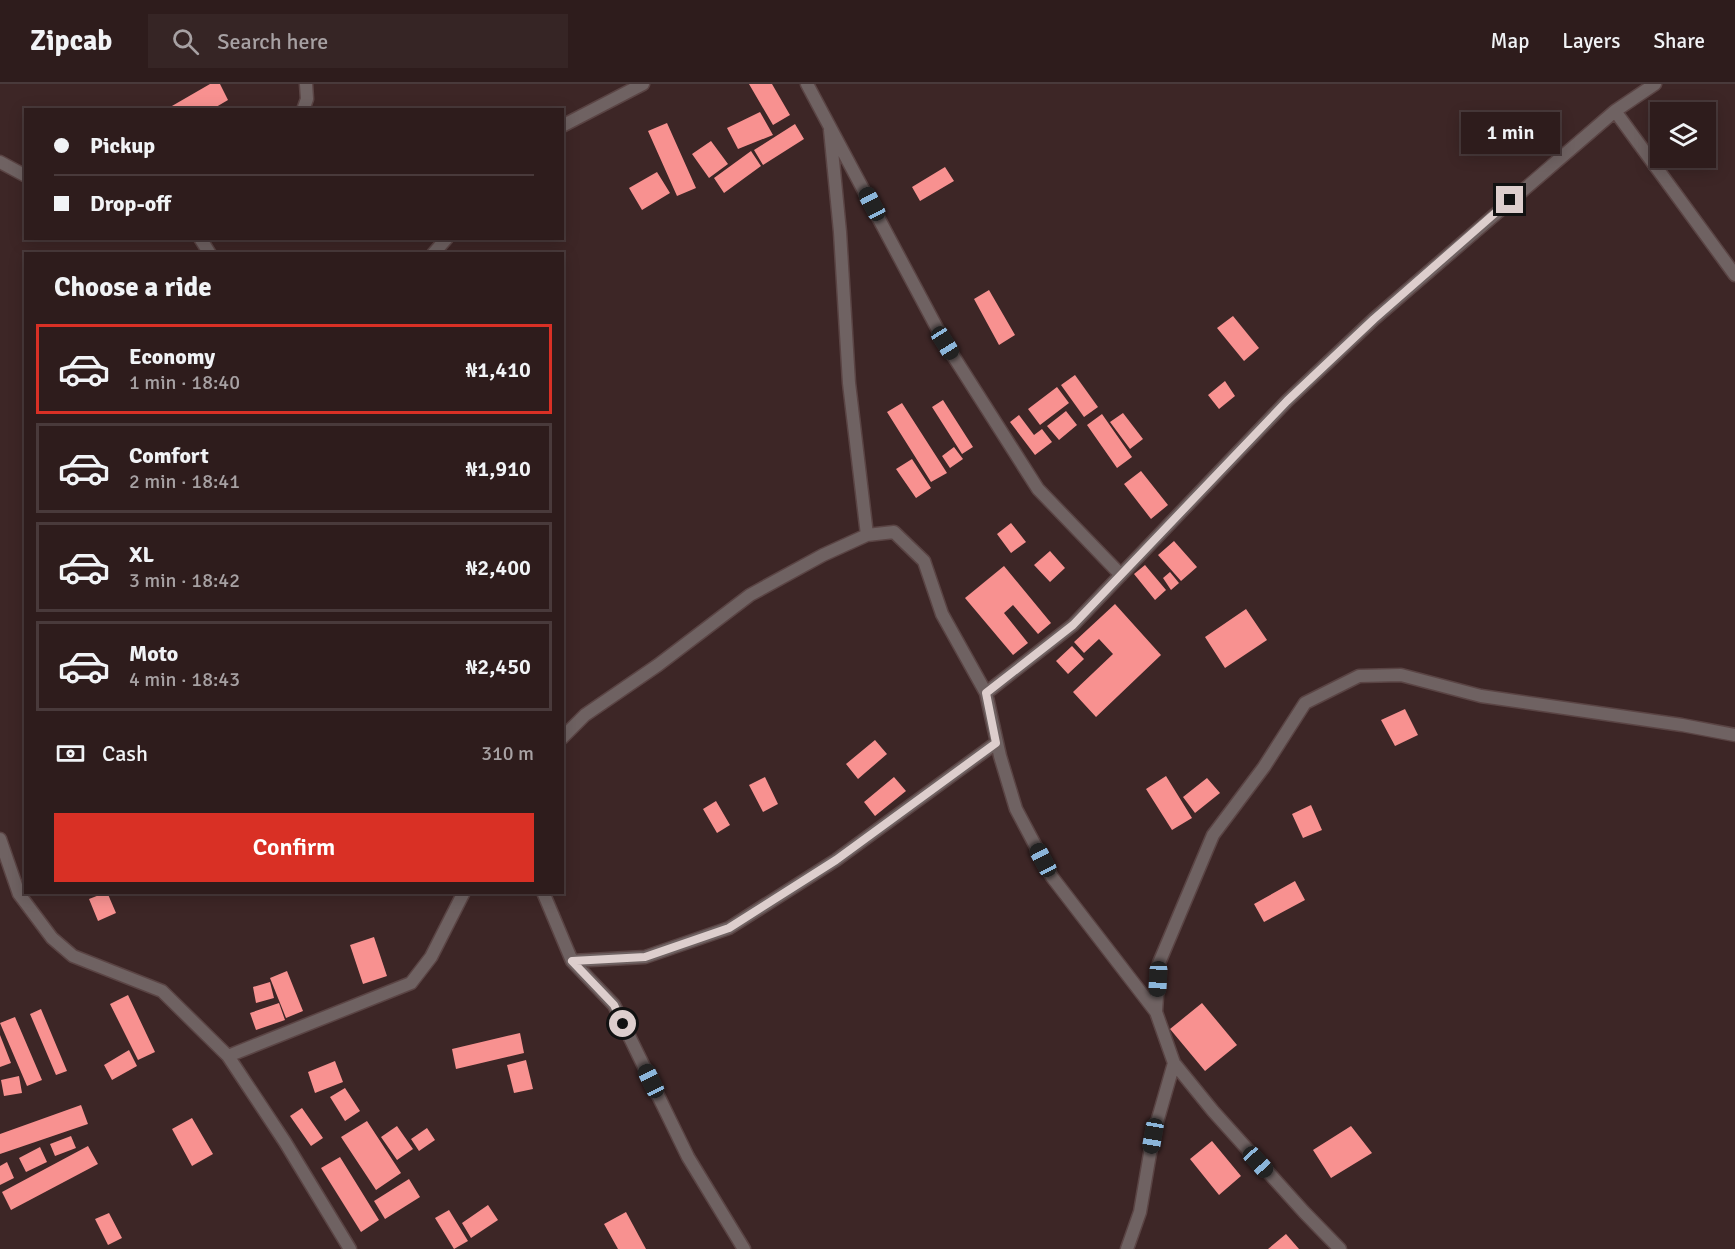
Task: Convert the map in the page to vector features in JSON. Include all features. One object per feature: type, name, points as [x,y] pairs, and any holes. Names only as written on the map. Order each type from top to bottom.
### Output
[{"type":"street","points":[[304,108],[307,99],[306,84]]},
{"type":"street","points":[[564,125],[643,84]]},
{"type":"street","points":[[807,84],[945,343],[1038,489],[1121,575]]},
{"type":"street","points":[[986,693],[1073,625],[1287,401],[1356,335],[1615,111],[1655,84]]},
{"type":"street","points":[[1615,111],[1735,275]]},
{"type":"street","points":[[830,124],[840,232],[849,383],[867,535]]},
{"type":"street","points":[[0,162],[24,175]]},
{"type":"street","points":[[435,252],[445,240]]},
{"type":"street","points":[[564,736],[585,715],[658,665],[750,595],[823,555],[867,535],[894,532],[924,561],[942,615],[986,693],[996,743],[1016,809],[1052,877],[1156,1012],[1173,1063],[1228,1128],[1340,1249]]},
{"type":"street","points":[[1156,1012],[1159,963],[1213,835],[1264,766],[1305,703],[1359,676],[1401,675],[1481,696],[1682,724],[1735,735]]},
{"type":"street","points":[[572,961],[645,957],[729,928],[836,860],[996,743]]},
{"type":"street","points":[[0,838],[19,894],[52,938],[73,956],[162,991],[228,1056],[285,1142],[350,1249]]},
{"type":"street","points":[[228,1056],[411,983],[431,957],[463,894]]},
{"type":"street","points":[[544,894],[572,961],[614,1005],[688,1157],[744,1249]]},
{"type":"street","points":[[1127,1249],[1140,1212],[1153,1136],[1173,1063]]},
{"type":"building","points":[[210,84],[220,84],[228,100],[214,108],[168,108]]},
{"type":"building","points":[[749,84],[772,84],[790,115],[773,125]]},
{"type":"building","points":[[760,112],[773,135],[738,149],[727,128]]},
{"type":"building","points":[[667,123],[696,188],[677,196],[648,131]]},
{"type":"building","points":[[795,124],[804,139],[763,165],[754,150]]},
{"type":"building","points":[[711,141],[728,164],[709,178],[692,154]]},
{"type":"building","points":[[751,151],[761,166],[724,193],[714,178]]},
{"type":"building","points":[[945,167],[954,181],[920,201],[912,187]]},
{"type":"building","points":[[657,172],[670,193],[642,210],[629,188]]},
{"type":"building","points":[[989,290],[1015,335],[999,345],[974,299]]},
{"type":"building","points":[[1233,316],[1259,348],[1244,361],[1217,328]]},
{"type":"building","points":[[1075,375],[1098,407],[1084,417],[1061,385]]},
{"type":"building","points":[[1225,381],[1235,396],[1219,409],[1208,395]]},
{"type":"building","points":[[1057,387],[1069,403],[1040,425],[1028,409]]},
{"type":"building","points":[[943,400],[973,447],[962,454],[932,407]]},
{"type":"building","points":[[902,403],[947,473],[931,482],[887,412]]},
{"type":"building","points":[[1066,411],[1077,425],[1059,440],[1047,426]]},
{"type":"building","points":[[1123,413],[1143,439],[1130,449],[1110,422]]},
{"type":"building","points":[[1102,414],[1132,457],[1117,468],[1087,425]]},
{"type":"building","points":[[1019,415],[1034,435],[1042,429],[1052,442],[1035,455],[1010,422]]},
{"type":"building","points":[[954,447],[963,459],[950,468],[942,456]]},
{"type":"building","points":[[912,459],[931,488],[916,498],[896,469]]},
{"type":"building","points":[[1141,471],[1168,505],[1151,519],[1124,484]]},
{"type":"building","points":[[1011,523],[1026,542],[1011,553],[997,534]]},
{"type":"building","points":[[1174,541],[1197,567],[1181,581],[1158,555]]},
{"type":"building","points":[[1050,551],[1065,568],[1050,582],[1034,565]]},
{"type":"building","points":[[1145,565],[1166,590],[1155,600],[1134,574]]},
{"type":"building","points":[[1004,566],[1051,623],[1038,634],[1013,605],[1004,613],[1028,643],[1013,655],[965,598]]},
{"type":"building","points":[[1170,572],[1179,583],[1171,590],[1163,578]]},
{"type":"building","points":[[1115,604],[1161,655],[1096,717],[1073,692],[1113,654],[1099,639],[1084,653],[1074,642]]},
{"type":"building","points":[[1246,609],[1267,640],[1225,668],[1205,637]]},
{"type":"building","points":[[1072,646],[1084,659],[1068,674],[1056,661]]},
{"type":"building","points":[[1405,709],[1418,735],[1395,746],[1381,720]]},
{"type":"building","points":[[875,740],[887,754],[858,779],[846,764]]},
{"type":"building","points":[[1166,776],[1192,818],[1172,830],[1146,789]]},
{"type":"building","points":[[765,777],[778,804],[763,812],[749,785]]},
{"type":"building","points":[[894,777],[906,791],[875,816],[864,802]]},
{"type":"building","points":[[1207,778],[1220,793],[1195,813],[1183,797]]},
{"type":"building","points":[[716,801],[730,825],[717,833],[703,809]]},
{"type":"building","points":[[1311,805],[1322,830],[1303,838],[1292,814]]},
{"type":"building","points":[[1295,881],[1305,900],[1264,922],[1254,904]]},
{"type":"building","points":[[108,894],[116,913],[98,921],[89,899]]},
{"type":"building","points":[[374,937],[387,976],[363,984],[350,945]]},
{"type":"building","points":[[287,971],[303,1011],[286,1018],[270,978]]},
{"type":"building","points":[[270,982],[274,998],[256,1003],[253,987]]},
{"type":"building","points":[[128,995],[155,1052],[138,1060],[110,1004]]},
{"type":"building","points":[[279,1003],[285,1020],[256,1030],[250,1013]]},
{"type":"building","points":[[1202,1003],[1237,1045],[1205,1071],[1170,1029]]},
{"type":"building","points":[[41,1009],[67,1071],[56,1075],[30,1014]]},
{"type":"building","points":[[15,1017],[42,1080],[27,1086],[0,1023]]},
{"type":"building","points":[[520,1033],[524,1053],[456,1069],[452,1049]]},
{"type":"building","points":[[0,1035],[11,1063],[0,1067]]},
{"type":"building","points":[[129,1050],[137,1066],[112,1080],[104,1065]]},
{"type":"building","points":[[526,1060],[533,1089],[514,1093],[507,1065]]},
{"type":"building","points":[[335,1061],[343,1082],[315,1093],[308,1072]]},
{"type":"building","points":[[19,1076],[22,1093],[4,1096],[1,1080]]},
{"type":"building","points":[[345,1088],[360,1111],[345,1121],[330,1097]]},
{"type":"building","points":[[81,1105],[88,1124],[0,1154],[0,1134]]},
{"type":"building","points":[[302,1108],[323,1138],[311,1146],[290,1116]]},
{"type":"building","points":[[192,1118],[213,1154],[192,1166],[172,1129]]},
{"type":"building","points":[[367,1121],[401,1173],[376,1190],[341,1137]]},
{"type":"building","points":[[397,1126],[413,1149],[397,1160],[381,1137]]},
{"type":"building","points":[[1351,1126],[1372,1153],[1331,1178],[1313,1150]]},
{"type":"building","points":[[427,1128],[435,1140],[419,1151],[411,1139]]},
{"type":"building","points":[[71,1136],[76,1148],[55,1156],[50,1144]]},
{"type":"building","points":[[1212,1141],[1241,1176],[1219,1195],[1190,1159]]},
{"type":"building","points":[[88,1146],[98,1164],[11,1210],[2,1192]]},
{"type":"building","points":[[40,1147],[47,1162],[26,1172],[19,1158]]},
{"type":"building","points":[[340,1157],[379,1220],[361,1232],[321,1168]]},
{"type":"building","points":[[7,1162],[14,1178],[0,1185],[0,1166]]},
{"type":"building","points":[[409,1179],[420,1197],[385,1219],[374,1201]]},
{"type":"building","points":[[488,1205],[498,1220],[471,1238],[462,1223]]},
{"type":"building","points":[[449,1210],[468,1241],[454,1249],[435,1218]]},
{"type":"building","points":[[626,1212],[646,1249],[618,1249],[604,1224]]},
{"type":"building","points":[[109,1213],[122,1238],[108,1245],[95,1219]]},
{"type":"building","points":[[1286,1234],[1299,1249],[1268,1249]]},
{"type":"route","points":[[623,1024],[614,1005],[572,961],[645,957],[729,928],[836,860],[996,743],[986,693],[1073,625],[1287,401],[1374,319],[1510,200]]}]
